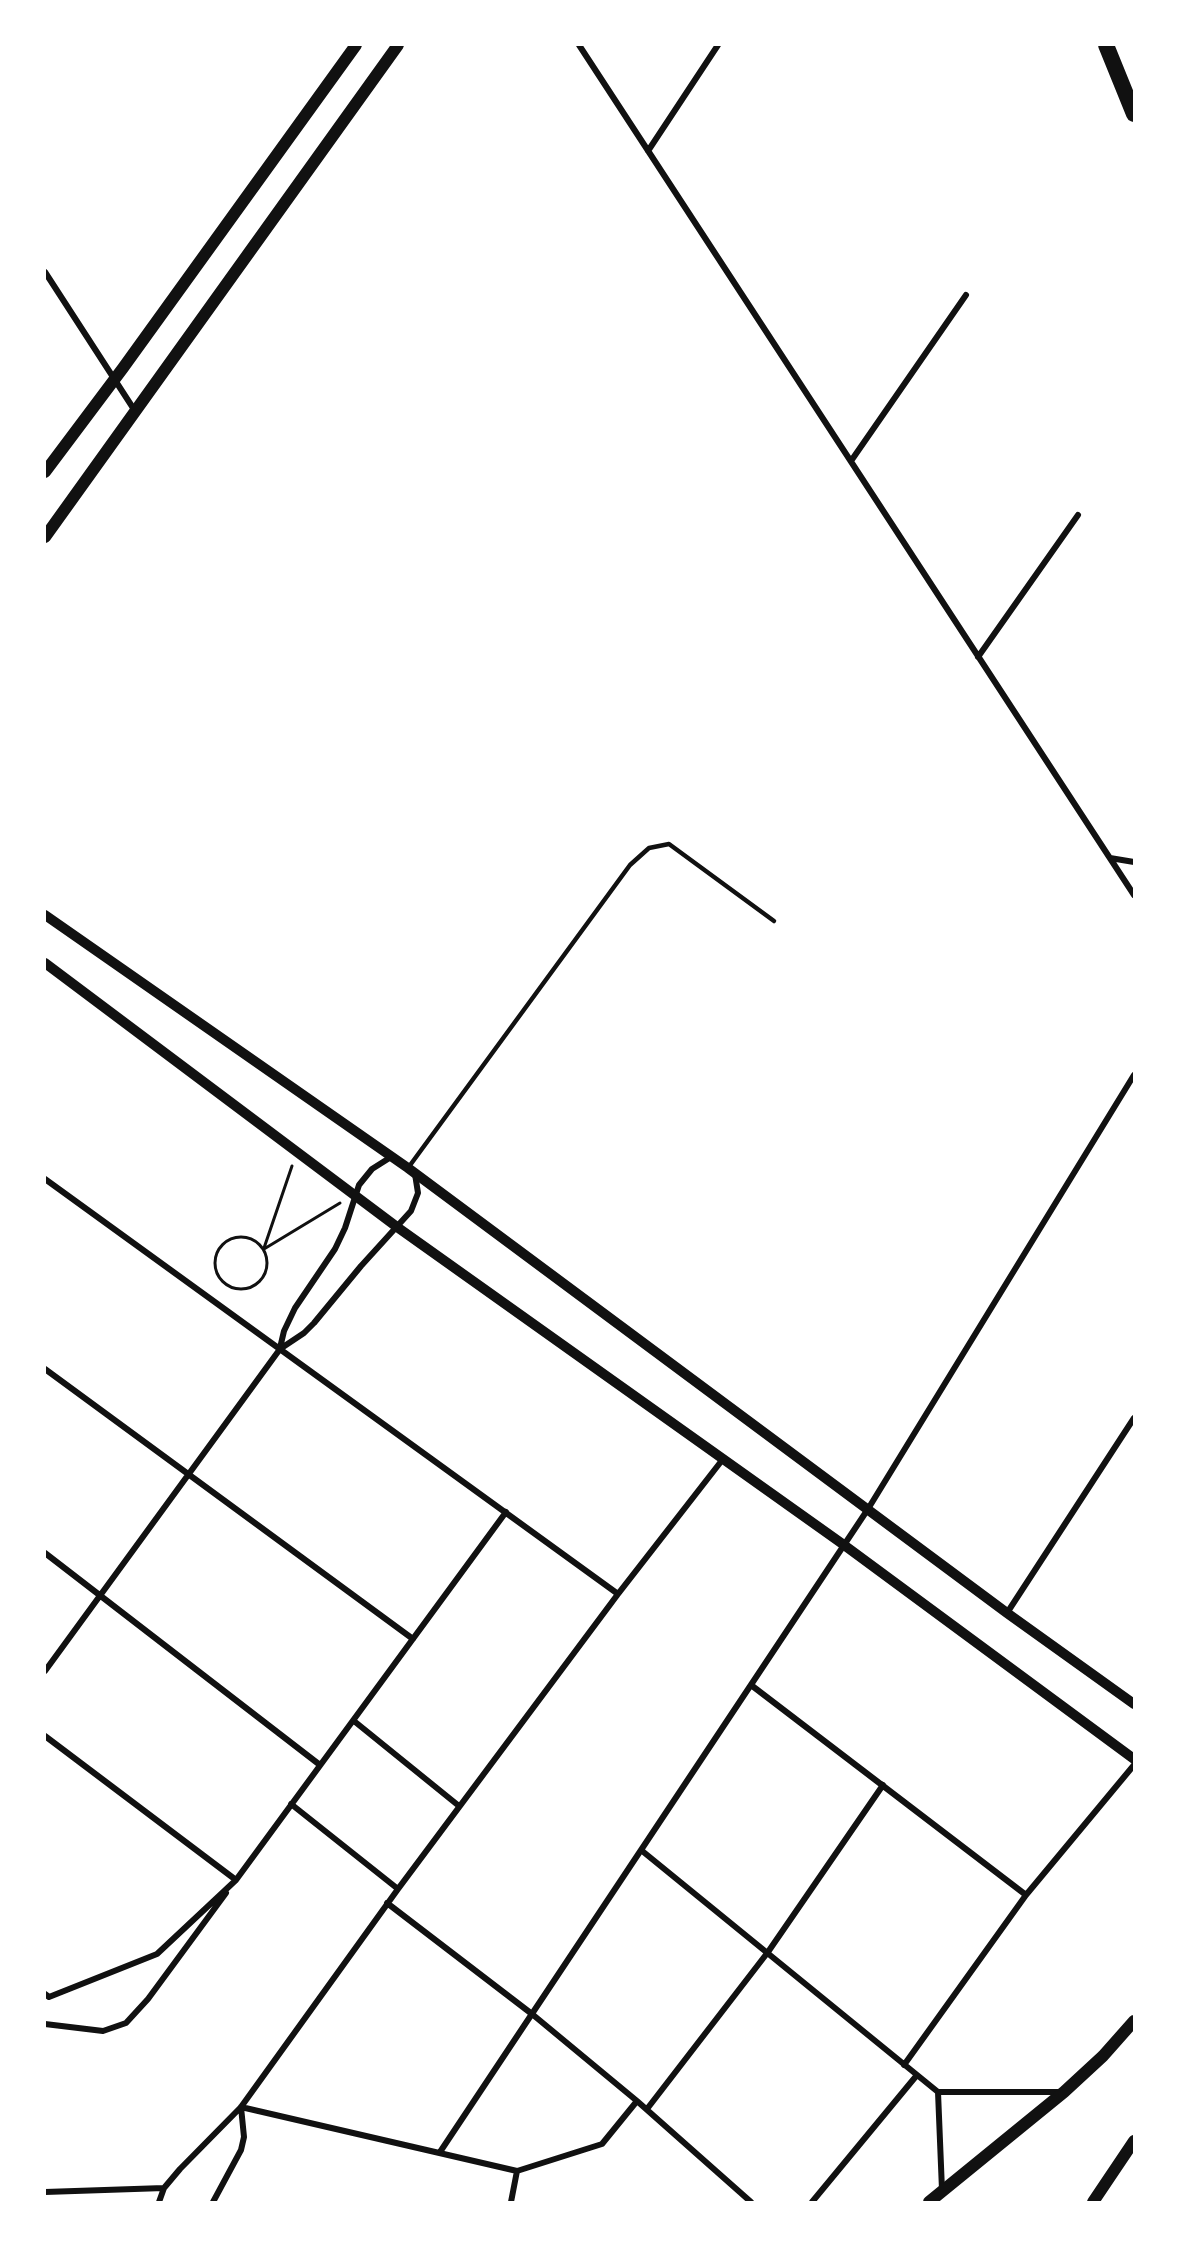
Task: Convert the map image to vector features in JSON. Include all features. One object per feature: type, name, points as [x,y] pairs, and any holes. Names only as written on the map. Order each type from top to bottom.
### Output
[{"type":"highway","points":[[1108,45],[1134,87]]},
{"type":"highway","points":[[1108,45],[1134,114]]},
{"type":"main road","points":[[45,472],[356,45]]},
{"type":"main road","points":[[45,537],[398,45]]},
{"type":"main road","points":[[929,2202],[1064,2091],[1103,2056],[1134,2021]]},
{"type":"main road","points":[[1093,2202],[1134,2141]]},
{"type":"street","points":[[579,45],[1134,895]]},
{"type":"street","points":[[648,151],[718,45]]},
{"type":"street","points":[[45,272],[135,411]]},
{"type":"street","points":[[851,461],[966,295]]},
{"type":"street","points":[[978,657],[1078,515]]},
{"type":"street","points":[[1110,858],[1134,862]]},
{"type":"street","points":[[45,915],[412,1171],[1007,1613],[1134,1704]]},
{"type":"street","points":[[45,963],[397,1227],[844,1545],[1134,1759]]},
{"type":"street","points":[[440,2152],[868,1509],[1134,1075]]},
{"type":"street","points":[[280,1349],[286,1325],[295,1308],[335,1250],[348,1220],[359,1185],[372,1169],[391,1157]]},
{"type":"street","points":[[45,1671],[280,1349],[304,1333],[314,1323],[360,1266],[411,1211],[418,1193],[412,1171]]},
{"type":"street","points":[[45,1179],[618,1594]]},
{"type":"street","points":[[45,1369],[413,1639]]},
{"type":"street","points":[[1007,1613],[1134,1418]]},
{"type":"street","points":[[159,2202],[165,2188],[180,2169],[241,2107],[459,1806],[618,1594],[723,1459]]},
{"type":"street","points":[[45,2024],[103,2031],[126,2023],[148,1999],[506,1512]]},
{"type":"street","points":[[45,1553],[320,1766]]},
{"type":"street","points":[[751,1685],[1026,1895]]},
{"type":"street","points":[[354,1720],[459,1806]]},
{"type":"street","points":[[45,1736],[236,1880]]},
{"type":"street","points":[[904,2065],[1026,1895],[1134,1765]]},
{"type":"street","points":[[647,2109],[768,1952],[883,1785]]},
{"type":"street","points":[[291,1804],[398,1889]]},
{"type":"street","points":[[641,1850],[938,2092],[1064,2091]]},
{"type":"street","points":[[45,1994],[50,1997],[157,1954],[236,1880]]},
{"type":"street","points":[[387,1903],[532,2014],[647,2109],[751,2202]]},
{"type":"street","points":[[812,2202],[917,2075]]},
{"type":"street","points":[[938,2092],[942,2190]]},
{"type":"street","points":[[241,2107],[517,2171],[602,2144],[637,2101]]},
{"type":"street","points":[[213,2202],[241,2150],[244,2137],[241,2107]]},
{"type":"street","points":[[511,2202],[517,2171]]},
{"type":"street","points":[[45,2192],[165,2188]]},
{"type":"lane","points":[[412,1171],[630,865],[649,848],[669,844],[774,921]]},
{"type":"path","points":[[263,1250],[250,1239],[234,1238],[226,1242],[220,1248],[215,1264],[221,1280],[236,1288],[253,1286],[260,1281],[267,1266],[263,1250],[297,1152]]},
{"type":"path","points":[[263,1250],[355,1195]]}]
